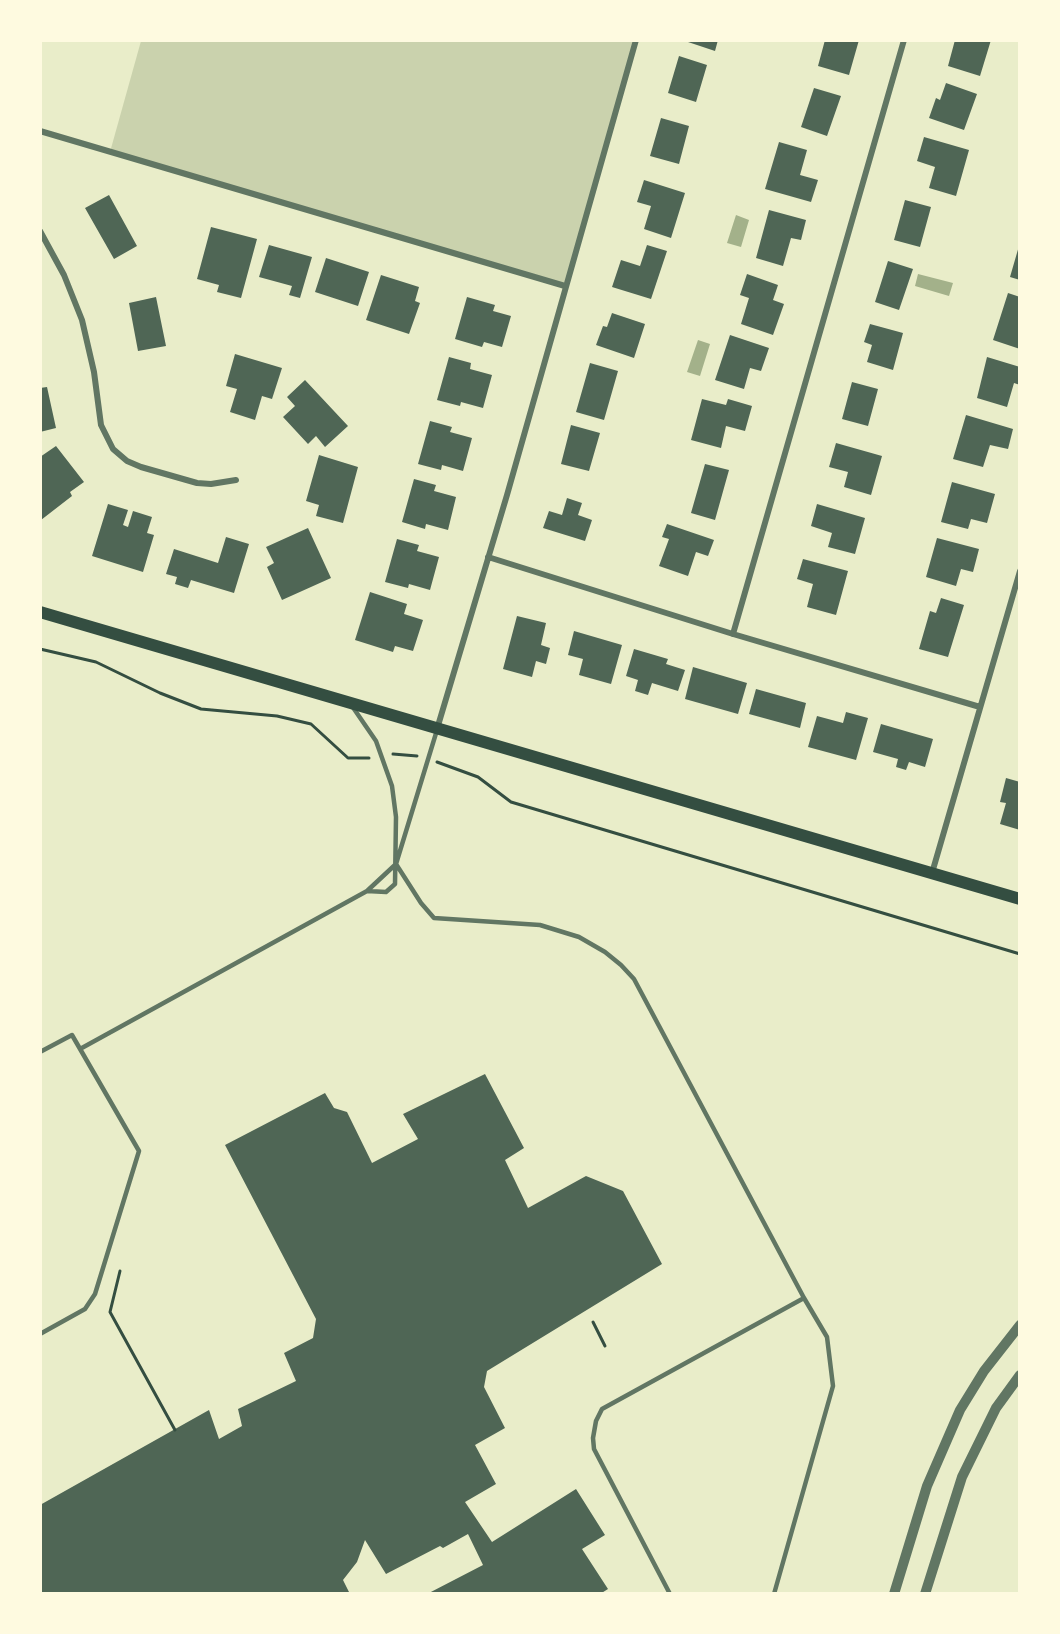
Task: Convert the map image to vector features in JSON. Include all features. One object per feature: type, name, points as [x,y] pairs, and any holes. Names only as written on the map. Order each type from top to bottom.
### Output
[{"type":"main road","points":[[40,612],[1020,899]]},
{"type":"street","points":[[437,729],[636,40]]},
{"type":"street","points":[[733,634],[903,40]]},
{"type":"street","points":[[40,131],[565,286]]},
{"type":"street","points":[[40,231],[64,275],[82,320],[94,372],[102,425],[113,449],[127,461],[141,467],[197,483],[211,484],[236,480]]},
{"type":"street","points":[[488,557],[733,634],[980,707]]},
{"type":"street","points":[[931,874],[1020,571]]},
{"type":"street","points":[[894,1593],[927,1486],[960,1410],[984,1371],[1020,1325]]},
{"type":"street","points":[[925,1593],[962,1477],[996,1408],[1020,1375]]},
{"type":"lane","points":[[351,704],[376,741],[392,786],[396,817],[395,884],[386,892],[367,891]]},
{"type":"lane","points":[[80,1049],[367,891],[396,864],[437,729]]},
{"type":"lane","points":[[396,864],[421,903],[434,918],[540,925],[579,937],[605,952],[634,979],[827,1337],[833,1386],[774,1593]]},
{"type":"lane","points":[[40,1052],[72,1035],[140,1151],[94,1294],[85,1309],[40,1334]]},
{"type":"lane","points":[[670,1593],[594,1449],[596,1421],[602,1408],[804,1298]]},
{"type":"path","points":[[40,649],[96,662],[160,693],[201,709],[278,716],[311,724],[348,758],[367,759],[375,756]]},
{"type":"path","points":[[468,773],[478,777],[511,802],[1020,954]]},
{"type":"path","points":[[120,1271],[110,1312],[175,1430]]},
{"type":"path","points":[[593,1322],[605,1346]]},
{"type":"shaded area","points":[[141,41],[636,41],[565,286],[110,152]]},
{"type":"shaded area","points":[[736,215],[749,220],[741,247],[727,243]]},
{"type":"shaded area","points":[[918,274],[953,283],[949,296],[915,286]]},
{"type":"shaded area","points":[[698,340],[710,344],[700,376],[687,372]]},
{"type":"building","points":[[688,40],[718,40],[715,51],[688,42]]},
{"type":"building","points":[[825,40],[859,40],[849,75],[818,66]]},
{"type":"building","points":[[955,40],[991,40],[980,76],[948,66]]},
{"type":"building","points":[[679,56],[707,65],[696,102],[668,93]]},
{"type":"building","points":[[946,83],[977,94],[964,130],[929,118],[936,98],[940,100]]},
{"type":"building","points":[[814,88],[841,96],[827,136],[801,127]]},
{"type":"building","points":[[661,118],[689,126],[679,164],[650,156]]},
{"type":"building","points":[[924,137],[969,150],[956,196],[929,188],[935,167],[917,161]]},
{"type":"building","points":[[779,142],[807,150],[800,175],[818,180],[811,202],[765,189]]},
{"type":"building","points":[[644,180],[685,193],[671,238],[644,229],[651,206],[637,202]]},
{"type":"building","points":[[109,195],[137,246],[114,259],[85,208]]},
{"type":"building","points":[[905,200],[931,207],[920,247],[894,240]]},
{"type":"building","points":[[769,210],[806,220],[801,240],[791,238],[783,266],[756,258]]},
{"type":"building","points":[[211,227],[257,239],[241,298],[217,292],[219,285],[197,279]]},
{"type":"building","points":[[269,245],[312,257],[300,298],[289,295],[292,286],[259,277]]},
{"type":"building","points":[[647,245],[667,251],[651,299],[612,287],[621,260],[640,266]]},
{"type":"building","points":[[1020,246],[1020,280],[1010,277]]},
{"type":"building","points":[[326,258],[369,272],[358,306],[315,292]]},
{"type":"building","points":[[888,261],[913,269],[899,310],[875,302]]},
{"type":"building","points":[[747,274],[778,285],[773,300],[784,304],[773,335],[741,324],[749,298],[740,295]]},
{"type":"building","points":[[381,275],[419,287],[415,301],[420,303],[409,334],[366,320]]},
{"type":"building","points":[[1008,293],[1020,297],[1020,349],[993,340]]},
{"type":"building","points":[[156,297],[166,346],[138,351],[129,303]]},
{"type":"building","points":[[467,297],[495,305],[493,311],[511,316],[502,347],[484,342],[482,347],[455,339]]},
{"type":"building","points":[[612,313],[645,324],[634,358],[596,345],[603,326],[607,327]]},
{"type":"building","points":[[870,324],[903,333],[893,370],[867,362],[872,345],[864,342]]},
{"type":"building","points":[[730,335],[769,348],[761,371],[750,368],[744,389],[715,380]]},
{"type":"building","points":[[235,354],[282,368],[272,399],[262,396],[255,420],[230,412],[237,389],[226,386]]},
{"type":"building","points":[[449,357],[471,363],[470,369],[492,375],[483,408],[461,402],[460,406],[437,400]]},
{"type":"building","points":[[987,357],[1020,367],[1020,385],[1014,383],[1007,407],[977,398]]},
{"type":"building","points":[[590,363],[618,371],[604,420],[576,412]]},
{"type":"building","points":[[305,380],[348,426],[325,447],[316,436],[308,444],[283,417],[295,406],[287,397]]},
{"type":"building","points":[[852,382],[878,389],[868,426],[842,419]]},
{"type":"building","points":[[47,387],[56,428],[40,432],[40,388]]},
{"type":"building","points":[[702,399],[726,405],[728,399],[752,406],[745,431],[726,426],[721,448],[691,440]]},
{"type":"building","points":[[966,415],[1013,429],[1008,449],[990,445],[983,467],[953,459]]},
{"type":"building","points":[[430,421],[452,427],[450,432],[472,438],[463,471],[442,465],[441,470],[418,464]]},
{"type":"building","points":[[571,425],[600,433],[589,471],[561,464]]},
{"type":"building","points":[[836,443],[882,456],[871,495],[844,487],[848,472],[829,467]]},
{"type":"building","points":[[56,446],[84,482],[70,492],[72,496],[41,520],[40,457]]},
{"type":"building","points":[[319,455],[358,467],[343,523],[316,516],[319,505],[306,501]]},
{"type":"building","points":[[705,464],[729,470],[715,520],[691,513]]},
{"type":"building","points":[[414,479],[436,485],[434,491],[456,497],[448,530],[426,524],[425,529],[402,522]]},
{"type":"building","points":[[952,482],[995,494],[987,523],[971,519],[968,529],[941,522]]},
{"type":"building","points":[[567,498],[582,503],[578,515],[592,520],[585,541],[543,528],[549,511],[562,515]]},
{"type":"building","points":[[108,504],[128,510],[123,525],[128,527],[133,511],[152,517],[147,533],[154,535],[143,572],[92,556]]},
{"type":"building","points":[[817,504],[865,518],[855,554],[828,547],[832,533],[811,526]]},
{"type":"building","points":[[667,524],[714,540],[708,556],[696,552],[688,576],[659,566],[669,539],[662,537]]},
{"type":"building","points":[[308,528],[331,578],[282,600],[267,567],[274,563],[266,547]]},
{"type":"building","points":[[226,537],[249,544],[234,593],[191,580],[188,588],[175,584],[177,577],[166,574],[174,549],[218,563]]},
{"type":"building","points":[[937,538],[979,549],[973,572],[961,569],[956,586],[926,577]]},
{"type":"building","points":[[397,539],[419,545],[417,551],[439,557],[430,590],[409,584],[408,588],[385,582]]},
{"type":"building","points":[[803,559],[848,571],[836,615],[807,607],[813,584],[797,579]]},
{"type":"building","points":[[370,592],[407,604],[404,614],[423,620],[413,651],[395,646],[393,652],[355,640]]},
{"type":"building","points":[[941,598],[964,605],[948,657],[919,649],[930,611],[936,613]]},
{"type":"building","points":[[517,616],[546,623],[541,645],[550,648],[546,664],[536,661],[532,677],[503,669]]},
{"type":"building","points":[[574,631],[622,645],[611,684],[579,675],[583,659],[568,655]]},
{"type":"building","points":[[634,649],[668,659],[666,664],[685,670],[678,691],[652,683],[648,695],[635,691],[638,680],[626,676]]},
{"type":"building","points":[[693,667],[747,683],[738,714],[685,699]]},
{"type":"building","points":[[756,689],[806,703],[800,728],[749,714]]},
{"type":"building","points":[[846,712],[868,718],[856,760],[808,747],[817,716],[843,723]]},
{"type":"building","points":[[881,724],[933,739],[925,767],[909,762],[906,770],[896,767],[898,759],[873,752]]},
{"type":"building","points":[[1006,778],[1020,782],[1020,830],[1000,824],[1006,803],[1000,802]]},
{"type":"building","points":[[485,1074],[524,1148],[505,1160],[528,1208],[586,1176],[623,1191],[662,1264],[487,1371],[484,1387],[505,1428],[475,1445],[496,1484],[465,1502],[492,1542],[576,1489],[605,1535],[582,1549],[608,1589],[600,1594],[427,1594],[483,1565],[468,1534],[386,1574],[365,1540],[357,1562],[343,1580],[350,1594],[78,1594],[77,1592],[74,1594],[40,1594],[40,1505],[209,1410],[219,1439],[242,1426],[238,1409],[296,1381],[284,1353],[313,1338],[316,1319],[225,1145],[325,1093],[334,1108],[347,1112],[372,1163],[418,1139],[403,1114]]}]
